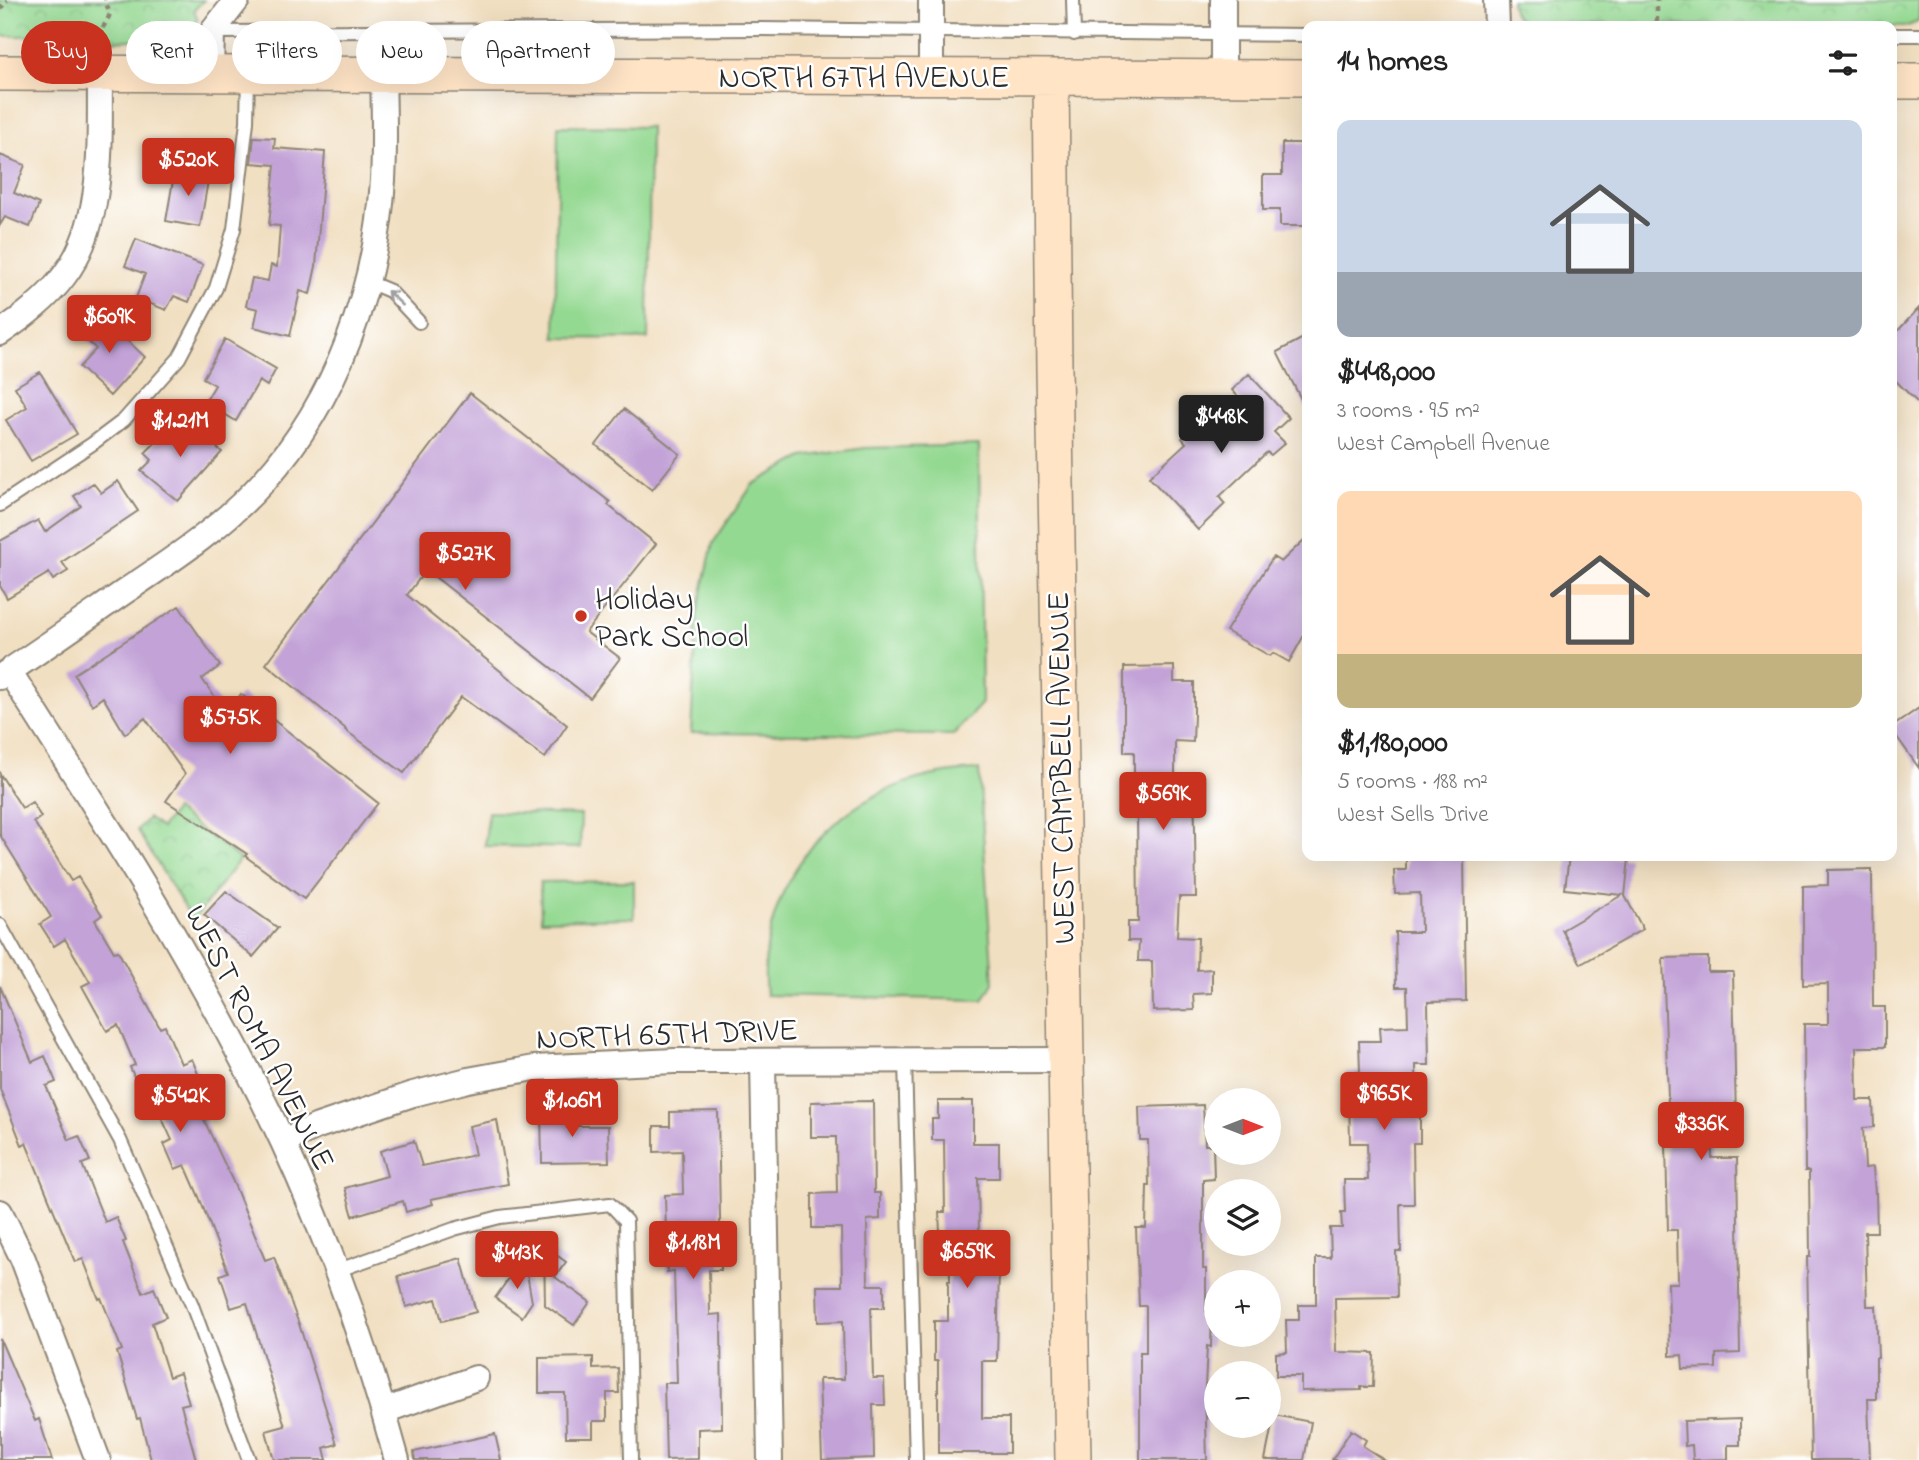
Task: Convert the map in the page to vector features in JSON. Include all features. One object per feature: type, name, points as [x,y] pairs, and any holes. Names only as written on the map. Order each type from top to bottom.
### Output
[{"type":"street","points":[[218,24],[237,0]]},
{"type":"street","points":[[931,0],[931,76]]},
{"type":"street","points":[[1223,0],[1223,78]]},
{"type":"street","points":[[1496,0],[1497,21]]},
{"type":"street","name":"NORTH 67TH AVENUE","points":[[0,73],[21,73]]},
{"type":"street","name":"NORTH 67TH AVENUE","points":[[447,74],[1302,78]]},
{"type":"street","name":"WEST CAMPBELL AVENUE","points":[[1051,77],[1073,1460]]},
{"type":"street","points":[[1897,81],[1919,81]]},
{"type":"street","points":[[0,333],[36,305],[65,276],[80,247],[91,214],[96,183],[90,84]]},
{"type":"street","points":[[4,674],[189,549],[228,517],[264,482],[315,410],[334,379],[351,335],[378,227],[383,181],[383,84]]},
{"type":"street","name":"WEST ROMA AVENUE","points":[[4,674],[136,871],[171,931],[282,1141],[336,1271],[384,1411],[397,1460]]},
{"type":"street","name":"NORTH 65TH DRIVE","points":[[282,1141],[413,1094],[468,1080],[534,1068],[674,1061],[1065,1060]]},
{"type":"street","points":[[763,1062],[770,1460]]},
{"type":"street","points":[[0,1212],[23,1259],[98,1460]]},
{"type":"street","points":[[384,1411],[476,1378]]},
{"type":"lane","points":[[1073,0],[1074,34]]},
{"type":"lane","name":"NORTH 67TH AVENUE","points":[[218,32],[932,30],[1302,35]]},
{"type":"lane","points":[[1897,35],[1919,35]]},
{"type":"lane","points":[[0,505],[92,444],[124,419],[179,358],[216,288],[234,229],[247,122],[248,84]]},
{"type":"lane","points":[[366,281],[390,291],[419,322]]},
{"type":"lane","points":[[0,925],[120,1140],[192,1305],[249,1460]]},
{"type":"lane","points":[[905,1061],[916,1460]]},
{"type":"lane","points":[[336,1271],[454,1229],[500,1217],[610,1204],[626,1221],[631,1460]]},
{"type":"path","points":[[0,9],[7,0]]},
{"type":"path","points":[[105,0],[110,14],[107,21]]},
{"type":"path","points":[[1657,0],[1657,21]]},
{"type":"green space","points":[[0,0],[204,0],[194,10],[197,21],[126,21],[126,40],[112,41],[112,21],[21,21],[21,36],[0,36]]},
{"type":"green space","points":[[1511,0],[1919,0],[1919,20],[1905,26],[1897,26],[1897,21],[1521,21]]},
{"type":"green space","points":[[558,126],[650,127],[648,339],[555,338]]},
{"type":"green space","points":[[979,445],[982,703],[953,735],[691,733],[697,615],[713,543],[753,484],[803,457],[865,448]]},
{"type":"green space","points":[[979,770],[993,983],[983,1000],[766,995],[766,957],[773,919],[797,867],[815,842],[837,821],[888,790],[917,779]]},
{"type":"green space","points":[[175,810],[240,859],[193,921],[137,830],[148,818],[161,828]]},
{"type":"green space","points":[[488,812],[581,815],[580,848],[485,846]]},
{"type":"green space","points":[[634,881],[634,918],[541,920],[540,882]]},
{"type":"building","points":[[254,137],[275,138],[274,148],[325,152],[316,266],[310,294],[300,291],[290,336],[254,327],[258,309],[246,306],[252,278],[268,281],[271,265],[277,267],[280,226],[269,225],[275,165],[251,163]]},
{"type":"building","points":[[1282,143],[1302,143],[1302,226],[1280,226],[1280,210],[1263,210],[1263,175],[1282,175]]},
{"type":"building","points":[[0,155],[25,165],[14,193],[39,204],[30,227],[5,217],[0,225]]},
{"type":"building","points":[[175,169],[209,175],[200,227],[166,221]]},
{"type":"building","points":[[136,239],[203,265],[189,302],[174,296],[166,310],[136,298],[145,274],[125,266]]},
{"type":"building","points":[[1919,308],[1919,404],[1897,382],[1897,332]]},
{"type":"building","points":[[98,313],[145,357],[110,396],[79,367],[96,349],[80,333]]},
{"type":"building","points":[[225,339],[276,369],[267,386],[259,381],[236,421],[205,402],[215,385],[203,378]]},
{"type":"building","points":[[1302,339],[1302,401],[1277,352]]},
{"type":"building","points":[[40,372],[77,434],[31,461],[6,420],[27,407],[15,387]]},
{"type":"building","points":[[1249,374],[1289,418],[1274,432],[1285,443],[1271,455],[1267,452],[1219,497],[1225,504],[1198,530],[1149,477],[1186,443],[1182,438],[1200,422],[1211,435],[1244,403],[1232,390]]},
{"type":"building","points":[[470,393],[610,502],[608,505],[656,544],[586,632],[620,658],[590,698],[426,570],[407,595],[567,725],[545,758],[461,697],[404,773],[345,730],[266,664]]},
{"type":"building","points":[[624,409],[680,454],[652,490],[596,445]]},
{"type":"building","points":[[181,417],[222,452],[178,501],[141,471],[152,460],[145,453]]},
{"type":"building","points":[[118,481],[138,511],[62,562],[68,571],[53,580],[49,573],[7,598],[0,586],[0,541],[38,520],[45,532],[81,506],[74,496],[93,483],[101,493]]},
{"type":"building","points":[[1302,542],[1302,639],[1289,662],[1273,653],[1270,656],[1226,631],[1273,557],[1281,562]]},
{"type":"building","points":[[179,606],[220,666],[202,679],[227,714],[241,694],[378,803],[304,899],[245,856],[247,854],[166,801],[185,774],[145,718],[125,734],[103,697],[92,705],[74,674]]},
{"type":"building","points":[[1174,666],[1174,682],[1194,682],[1193,742],[1175,741],[1175,784],[1194,783],[1196,897],[1179,897],[1177,937],[1198,938],[1197,970],[1212,969],[1212,993],[1193,994],[1194,1010],[1153,1011],[1152,961],[1138,961],[1139,941],[1128,941],[1128,922],[1138,922],[1137,807],[1134,807],[1134,752],[1124,752],[1124,667]]},
{"type":"building","points":[[1919,708],[1919,768],[1897,737],[1897,723]]},
{"type":"building","points":[[0,774],[22,808],[32,802],[41,817],[34,822],[71,881],[78,877],[102,915],[95,920],[114,952],[118,951],[160,1028],[165,1026],[181,1064],[192,1059],[201,1081],[195,1084],[210,1117],[204,1120],[265,1260],[274,1257],[299,1324],[337,1444],[324,1448],[327,1460],[274,1460],[266,1431],[285,1426],[247,1303],[231,1308],[220,1275],[228,1272],[199,1197],[185,1165],[175,1169],[164,1144],[172,1140],[154,1101],[146,1105],[130,1067],[135,1065],[118,1025],[107,1031],[82,986],[90,982],[65,939],[54,946],[40,924],[51,917],[0,835]]},
{"type":"building","points":[[1406,861],[1464,861],[1466,1001],[1428,1002],[1429,1065],[1416,1065],[1420,1143],[1413,1143],[1414,1204],[1400,1204],[1401,1251],[1396,1251],[1397,1297],[1335,1298],[1336,1352],[1374,1353],[1373,1387],[1361,1387],[1361,1390],[1301,1391],[1301,1376],[1281,1376],[1281,1361],[1276,1361],[1276,1353],[1287,1352],[1286,1320],[1299,1320],[1299,1305],[1316,1305],[1316,1258],[1331,1258],[1330,1228],[1342,1228],[1341,1212],[1345,1212],[1344,1180],[1368,1180],[1367,1143],[1350,1143],[1349,1096],[1346,1097],[1345,1073],[1360,1072],[1359,1041],[1381,1041],[1380,1027],[1408,1026],[1407,987],[1396,987],[1395,932],[1421,932],[1420,893],[1395,894],[1394,870],[1406,870]]},
{"type":"building","points":[[1568,861],[1629,861],[1625,896],[1643,929],[1581,964],[1562,930],[1622,895],[1565,889]]},
{"type":"building","points":[[1872,869],[1873,1007],[1885,1007],[1885,1047],[1856,1047],[1857,1100],[1873,1100],[1874,1127],[1863,1128],[1865,1168],[1873,1167],[1877,1232],[1865,1232],[1867,1306],[1876,1306],[1878,1358],[1876,1399],[1868,1399],[1870,1460],[1811,1460],[1807,1257],[1810,1257],[1809,1171],[1805,1171],[1804,1024],[1828,1024],[1828,984],[1803,985],[1803,886],[1828,885],[1828,870]]},
{"type":"building","points":[[226,891],[278,928],[253,957],[204,915]]},
{"type":"building","points":[[1708,957],[1708,972],[1733,972],[1736,1122],[1711,1123],[1712,1158],[1737,1158],[1740,1353],[1716,1354],[1716,1368],[1683,1369],[1682,1355],[1670,1356],[1668,1283],[1678,1283],[1677,1230],[1668,1230],[1668,1097],[1663,958]]},
{"type":"building","points":[[0,986],[32,1062],[45,1056],[56,1082],[46,1086],[69,1140],[79,1136],[90,1161],[82,1164],[105,1222],[116,1217],[143,1293],[154,1288],[166,1317],[152,1323],[169,1377],[180,1373],[189,1403],[181,1405],[196,1460],[151,1460],[140,1418],[137,1419],[117,1352],[122,1350],[101,1298],[99,1299],[83,1259],[75,1262],[26,1143],[22,1145],[0,1089]]},
{"type":"building","points":[[873,1101],[874,1193],[880,1193],[880,1219],[867,1220],[868,1285],[884,1285],[884,1308],[871,1308],[873,1378],[884,1378],[885,1405],[873,1405],[874,1458],[822,1460],[819,1379],[844,1379],[843,1321],[818,1322],[817,1286],[842,1286],[841,1228],[812,1228],[812,1194],[837,1193],[836,1137],[811,1137],[811,1102]]},
{"type":"building","points":[[938,1101],[973,1101],[973,1143],[999,1143],[999,1178],[978,1178],[979,1233],[1002,1232],[1003,1267],[999,1267],[997,1361],[982,1361],[982,1418],[1009,1418],[1009,1453],[938,1453],[938,1361],[934,1361],[934,1321],[948,1321],[950,1281],[949,1232],[940,1232],[939,1212],[945,1212],[944,1140],[932,1140],[932,1119],[938,1119]]},
{"type":"building","points":[[1203,1105],[1204,1166],[1214,1166],[1214,1179],[1203,1180],[1203,1269],[1206,1269],[1204,1347],[1207,1347],[1206,1361],[1204,1361],[1204,1438],[1206,1438],[1207,1460],[1140,1460],[1140,1352],[1146,1352],[1146,1306],[1139,1306],[1136,1228],[1146,1228],[1149,1186],[1148,1140],[1140,1140],[1139,1107]]},
{"type":"building","points":[[541,1110],[575,1110],[575,1126],[608,1126],[609,1162],[542,1163]]},
{"type":"building","points":[[718,1111],[721,1270],[709,1270],[710,1315],[721,1314],[722,1428],[698,1429],[698,1459],[666,1460],[664,1383],[677,1383],[674,1271],[667,1272],[665,1195],[683,1194],[682,1151],[654,1152],[654,1126],[670,1126],[670,1112]]},
{"type":"building","points":[[497,1120],[508,1184],[431,1199],[433,1204],[406,1212],[403,1201],[353,1216],[345,1188],[387,1176],[380,1151],[414,1141],[422,1166],[475,1155],[469,1126]]},
{"type":"building","points":[[544,1246],[566,1262],[555,1277],[590,1302],[574,1325],[545,1305]]},
{"type":"building","points":[[524,1257],[532,1302],[522,1317],[495,1298]]},
{"type":"building","points":[[461,1258],[476,1312],[442,1321],[436,1299],[406,1307],[398,1276]]},
{"type":"building","points":[[0,1339],[35,1421],[39,1419],[52,1460],[0,1460]]},
{"type":"building","points":[[593,1357],[593,1369],[618,1368],[619,1393],[607,1393],[607,1421],[593,1421],[593,1437],[566,1437],[565,1393],[539,1393],[539,1358]]},
{"type":"building","points":[[1281,1416],[1311,1422],[1304,1460],[1265,1460],[1269,1438],[1281,1438]]},
{"type":"building","points":[[1740,1419],[1740,1445],[1728,1445],[1728,1459],[1693,1460],[1692,1445],[1685,1446],[1684,1421]]},
{"type":"building","points":[[1351,1430],[1366,1440],[1363,1446],[1384,1460],[1332,1460]]},
{"type":"building","points":[[495,1434],[501,1460],[415,1460],[414,1452]]},
{"type":"place","name":"Holiday Park School","points":[[581,616]]}]
